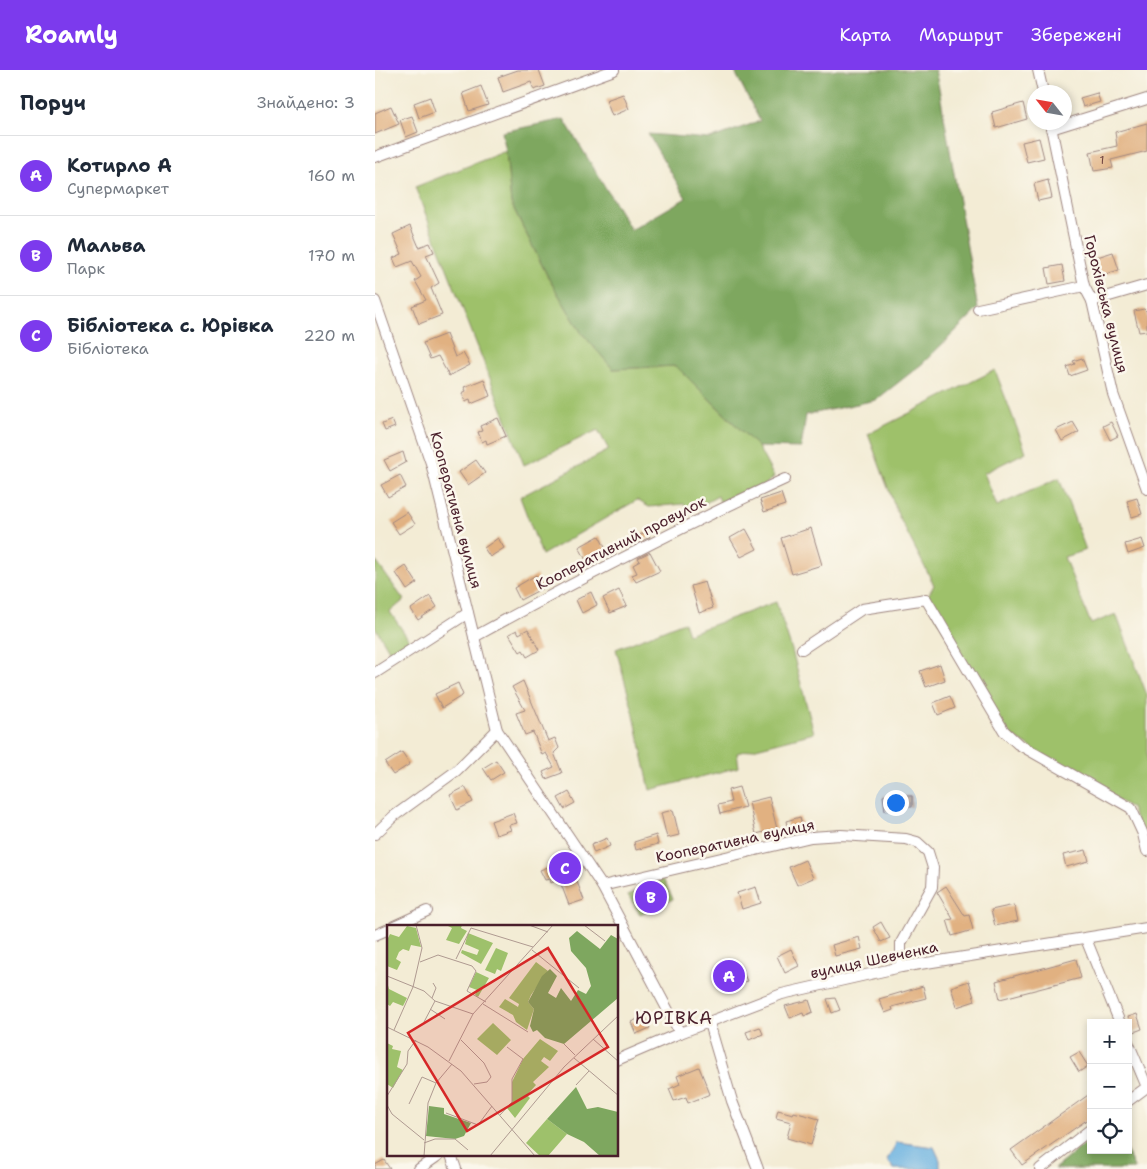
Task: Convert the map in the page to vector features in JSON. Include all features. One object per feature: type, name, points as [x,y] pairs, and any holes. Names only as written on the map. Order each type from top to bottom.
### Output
[{"type":"street","points":[[375,158],[614,70]]},
{"type":"street","points":[[1038,70],[1041,85]]},
{"type":"street","points":[[1072,120],[1147,99]]},
{"type":"street","name":"Горохівська вулиця","points":[[1052,130],[1084,286],[1092,301],[1113,394],[1147,489]]},
{"type":"street","points":[[1092,301],[1147,285]]},
{"type":"street","points":[[978,309],[1084,286]]},
{"type":"street","name":"Кооперативна вулиця","points":[[375,301],[431,464],[497,730],[602,886],[680,1033]]},
{"type":"street","name":"Кооперативний провулок","points":[[474,638],[592,572],[694,521],[785,479]]},
{"type":"street","points":[[802,649],[862,609],[926,599],[1004,732],[1018,744],[1131,808],[1143,834],[1147,851]]},
{"type":"street","points":[[375,673],[468,613]]},
{"type":"street","points":[[375,834],[394,816],[455,770],[497,730]]},
{"type":"street","name":"Кооперативна вулиця","points":[[602,886],[811,837],[841,835],[917,842],[928,852],[933,868],[932,887],[901,942],[901,967]]},
{"type":"street","points":[[396,925],[427,911]]},
{"type":"street","name":"вулиця Шевченка","points":[[619,1059],[680,1033],[782,994],[901,967],[1147,928]]},
{"type":"street","points":[[375,935],[387,930]]},
{"type":"street","points":[[1086,939],[1118,1019]]},
{"type":"street","points":[[709,1023],[733,1101],[758,1169]]},
{"type":"street","points":[[1132,1052],[1147,1088],[1132,1098]]},
{"type":"street","points":[[1041,1169],[1087,1133]]},
{"type":"street","points":[[419,1169],[438,1156]]},
{"type":"street","points":[[451,1156],[456,1169]]},
{"type":"green space","points":[[734,70],[935,70],[939,88],[978,309],[922,364],[876,400],[806,415],[801,448],[758,447],[676,366],[613,369],[581,332],[549,279],[511,203],[506,151],[502,132],[564,119],[631,230],[686,198],[648,134],[710,139],[760,121]]},
{"type":"green space","points":[[506,151],[511,203],[549,279],[581,332],[613,369],[676,366],[758,447],[774,477],[765,485],[721,504],[718,496],[689,512],[684,504],[649,507],[637,500],[542,555],[520,497],[609,450],[598,430],[524,465],[415,187]]},
{"type":"green space","points":[[995,370],[1026,452],[984,473],[997,506],[1059,478],[1086,550],[1064,557],[1091,624],[1116,614],[1147,695],[1147,851],[1131,808],[1004,731],[926,599],[934,585],[898,515],[868,434]]},
{"type":"green space","points":[[375,560],[404,600],[390,612],[412,644],[392,655],[375,627]]},
{"type":"green space","points":[[776,602],[792,650],[814,733],[737,753],[739,767],[650,790],[634,715],[616,649],[684,622],[688,634]]},
{"type":"green space","points":[[663,879],[673,899],[640,914],[628,895]]},
{"type":"green space","points":[[1087,1142],[1087,1154],[1128,1154],[1135,1169],[1054,1169]]},
{"type":"water","points":[[897,1142],[934,1147],[940,1160],[940,1169],[894,1169],[887,1160]]},
{"type":"building","points":[[518,70],[539,70],[545,86],[534,90],[531,82],[503,92],[498,77]]},
{"type":"building","points":[[481,86],[488,105],[469,111],[463,93]]},
{"type":"building","points":[[1097,93],[1100,102],[1083,107],[1080,98]]},
{"type":"building","points":[[623,94],[629,109],[612,116],[606,100]]},
{"type":"building","points":[[430,97],[435,112],[419,118],[414,103]]},
{"type":"building","points":[[1023,103],[1027,119],[996,128],[992,112]]},
{"type":"building","points":[[391,106],[399,124],[375,134],[375,113]]},
{"type":"building","points":[[412,116],[418,132],[406,137],[400,120]]},
{"type":"building","points":[[1147,123],[1147,151],[1111,160],[1113,168],[1094,171],[1090,152],[1117,146],[1115,132]]},
{"type":"building","points":[[1039,138],[1044,158],[1027,162],[1022,142]]},
{"type":"building","points":[[1048,180],[1052,198],[1038,201],[1034,184]]},
{"type":"building","points":[[410,226],[419,247],[430,243],[434,252],[426,255],[439,283],[431,288],[442,315],[419,324],[412,306],[426,300],[415,281],[421,277],[412,261],[397,267],[393,258],[402,254],[393,234]]},
{"type":"building","points":[[1113,252],[1119,270],[1099,276],[1094,258]]},
{"type":"building","points":[[1062,265],[1065,281],[1049,284],[1046,268]]},
{"type":"building","points":[[1144,309],[1147,312],[1147,331],[1139,332],[1134,311]]},
{"type":"building","points":[[446,334],[455,357],[463,353],[470,365],[449,376],[438,356],[430,359],[423,343]]},
{"type":"building","points":[[1082,358],[1087,370],[1070,376],[1067,367],[1075,364],[1073,361]]},
{"type":"building","points":[[484,379],[490,396],[471,404],[470,400],[465,402],[462,393],[466,391],[464,387]]},
{"type":"building","points":[[498,418],[506,436],[487,444],[486,440],[482,442],[478,432],[482,431],[480,426]]},
{"type":"building","points":[[392,420],[395,427],[385,431],[382,424]]},
{"type":"building","points":[[1073,422],[1079,432],[1062,441],[1056,430]]},
{"type":"building","points":[[1111,422],[1118,436],[1110,440],[1103,426]]},
{"type":"building","points":[[403,452],[406,462],[390,471],[384,460]]},
{"type":"building","points":[[476,460],[485,473],[468,485],[459,472]]},
{"type":"building","points":[[400,475],[406,487],[388,497],[381,485]]},
{"type":"building","points":[[781,493],[785,505],[764,512],[760,500]]},
{"type":"building","points":[[1137,498],[1142,514],[1132,517],[1127,501]]},
{"type":"building","points":[[407,512],[415,524],[399,534],[391,522]]},
{"type":"building","points":[[811,528],[822,565],[792,574],[781,538]]},
{"type":"building","points":[[746,529],[757,549],[741,557],[730,538]]},
{"type":"building","points":[[647,531],[650,537],[632,546],[629,541]]},
{"type":"building","points":[[599,536],[607,551],[587,562],[579,547]]},
{"type":"building","points":[[498,538],[504,548],[490,557],[484,548]]},
{"type":"building","points":[[1142,539],[1145,548],[1128,554],[1125,544]]},
{"type":"building","points":[[650,552],[660,571],[636,582],[632,575],[637,573],[633,565],[640,561],[638,558]]},
{"type":"building","points":[[406,566],[417,583],[407,590],[396,573]]},
{"type":"building","points":[[536,575],[543,588],[520,600],[514,588]]},
{"type":"building","points":[[705,582],[713,608],[699,613],[691,586]]},
{"type":"building","points":[[619,590],[627,606],[610,613],[603,598]]},
{"type":"building","points":[[591,592],[597,605],[582,613],[576,600]]},
{"type":"building","points":[[430,596],[437,607],[418,620],[411,609]]},
{"type":"building","points":[[528,629],[539,650],[527,657],[523,650],[520,652],[509,634],[517,630],[519,634]]},
{"type":"building","points":[[940,664],[945,680],[926,687],[920,671]]},
{"type":"building","points":[[523,681],[548,741],[555,738],[559,748],[554,753],[562,773],[546,779],[543,772],[554,767],[546,753],[542,755],[533,732],[525,735],[516,713],[525,710],[512,687]]},
{"type":"building","points":[[458,683],[463,695],[442,708],[435,694]]},
{"type":"building","points":[[950,696],[955,708],[938,715],[933,703]]},
{"type":"building","points":[[402,752],[410,764],[393,775],[385,763]]},
{"type":"building","points":[[496,760],[504,772],[491,780],[483,768]]},
{"type":"building","points":[[465,787],[473,802],[457,810],[450,795]]},
{"type":"building","points":[[739,787],[745,807],[720,814],[718,805],[731,802],[728,790]]},
{"type":"building","points":[[569,792],[575,803],[564,809],[558,798]]},
{"type":"building","points":[[895,794],[895,796],[912,796],[912,807],[897,807],[898,810],[885,811],[883,796]]},
{"type":"building","points":[[769,797],[777,829],[756,834],[749,802]]},
{"type":"building","points":[[673,810],[679,835],[667,838],[661,813]]},
{"type":"building","points":[[513,813],[517,823],[509,825],[511,830],[496,835],[491,821]]},
{"type":"building","points":[[800,817],[802,826],[788,830],[786,821]]},
{"type":"building","points":[[656,835],[658,844],[636,850],[634,842]]},
{"type":"building","points":[[607,838],[610,846],[594,853],[591,845]]},
{"type":"building","points":[[1086,850],[1089,861],[1066,867],[1063,855]]},
{"type":"building","points":[[572,858],[577,872],[574,874],[584,900],[569,905],[559,879],[551,883],[550,879],[545,880],[540,870]]},
{"type":"building","points":[[805,860],[813,878],[797,885],[789,867]]},
{"type":"building","points":[[946,886],[965,916],[969,915],[973,930],[952,936],[947,920],[953,919],[937,892]]},
{"type":"building","points":[[756,887],[761,903],[742,909],[737,893]]},
{"type":"building","points":[[1014,905],[1018,921],[995,926],[991,910]]},
{"type":"building","points":[[881,922],[890,938],[881,942],[873,927]]},
{"type":"building","points":[[859,937],[862,949],[835,956],[832,945]]},
{"type":"building","points":[[791,949],[799,966],[785,973],[777,956]]},
{"type":"building","points":[[1076,959],[1081,978],[1000,999],[996,981]]},
{"type":"building","points":[[740,965],[747,981],[723,990],[717,976]]},
{"type":"building","points":[[969,981],[975,1001],[957,1007],[951,987]]},
{"type":"building","points":[[923,986],[926,998],[892,1007],[893,1010],[885,1013],[879,999]]},
{"type":"building","points":[[835,998],[840,1010],[832,1013],[827,999]]},
{"type":"building","points":[[809,1000],[813,1012],[804,1016],[803,1013],[790,1018],[785,1006]]},
{"type":"building","points":[[1137,1014],[1142,1029],[1134,1032],[1132,1019],[1128,1017]]},
{"type":"building","points":[[645,1016],[650,1028],[636,1034],[631,1022]]},
{"type":"building","points":[[760,1027],[763,1034],[749,1040],[746,1032]]},
{"type":"building","points":[[1079,1052],[1087,1067],[1079,1072],[1070,1057]]},
{"type":"building","points":[[699,1067],[710,1094],[688,1103],[686,1097],[674,1101],[669,1089],[680,1084],[677,1076]]},
{"type":"building","points":[[1087,1096],[1087,1120],[1022,1165],[1011,1150]]},
{"type":"building","points":[[778,1110],[819,1119],[811,1145],[787,1138],[791,1122],[776,1118]]},
{"type":"building","points":[[384,1160],[390,1169],[375,1169],[375,1165]]},
{"type":"place","name":"Бібліотека с. Юрівка","points":[[565,868]]},
{"type":"place","name":"Мальва","points":[[651,897]]},
{"type":"place","name":"Котирло А","points":[[729,976]]},
{"type":"district","name":"ЮРІВКА","points":[[674,1018]]}]
